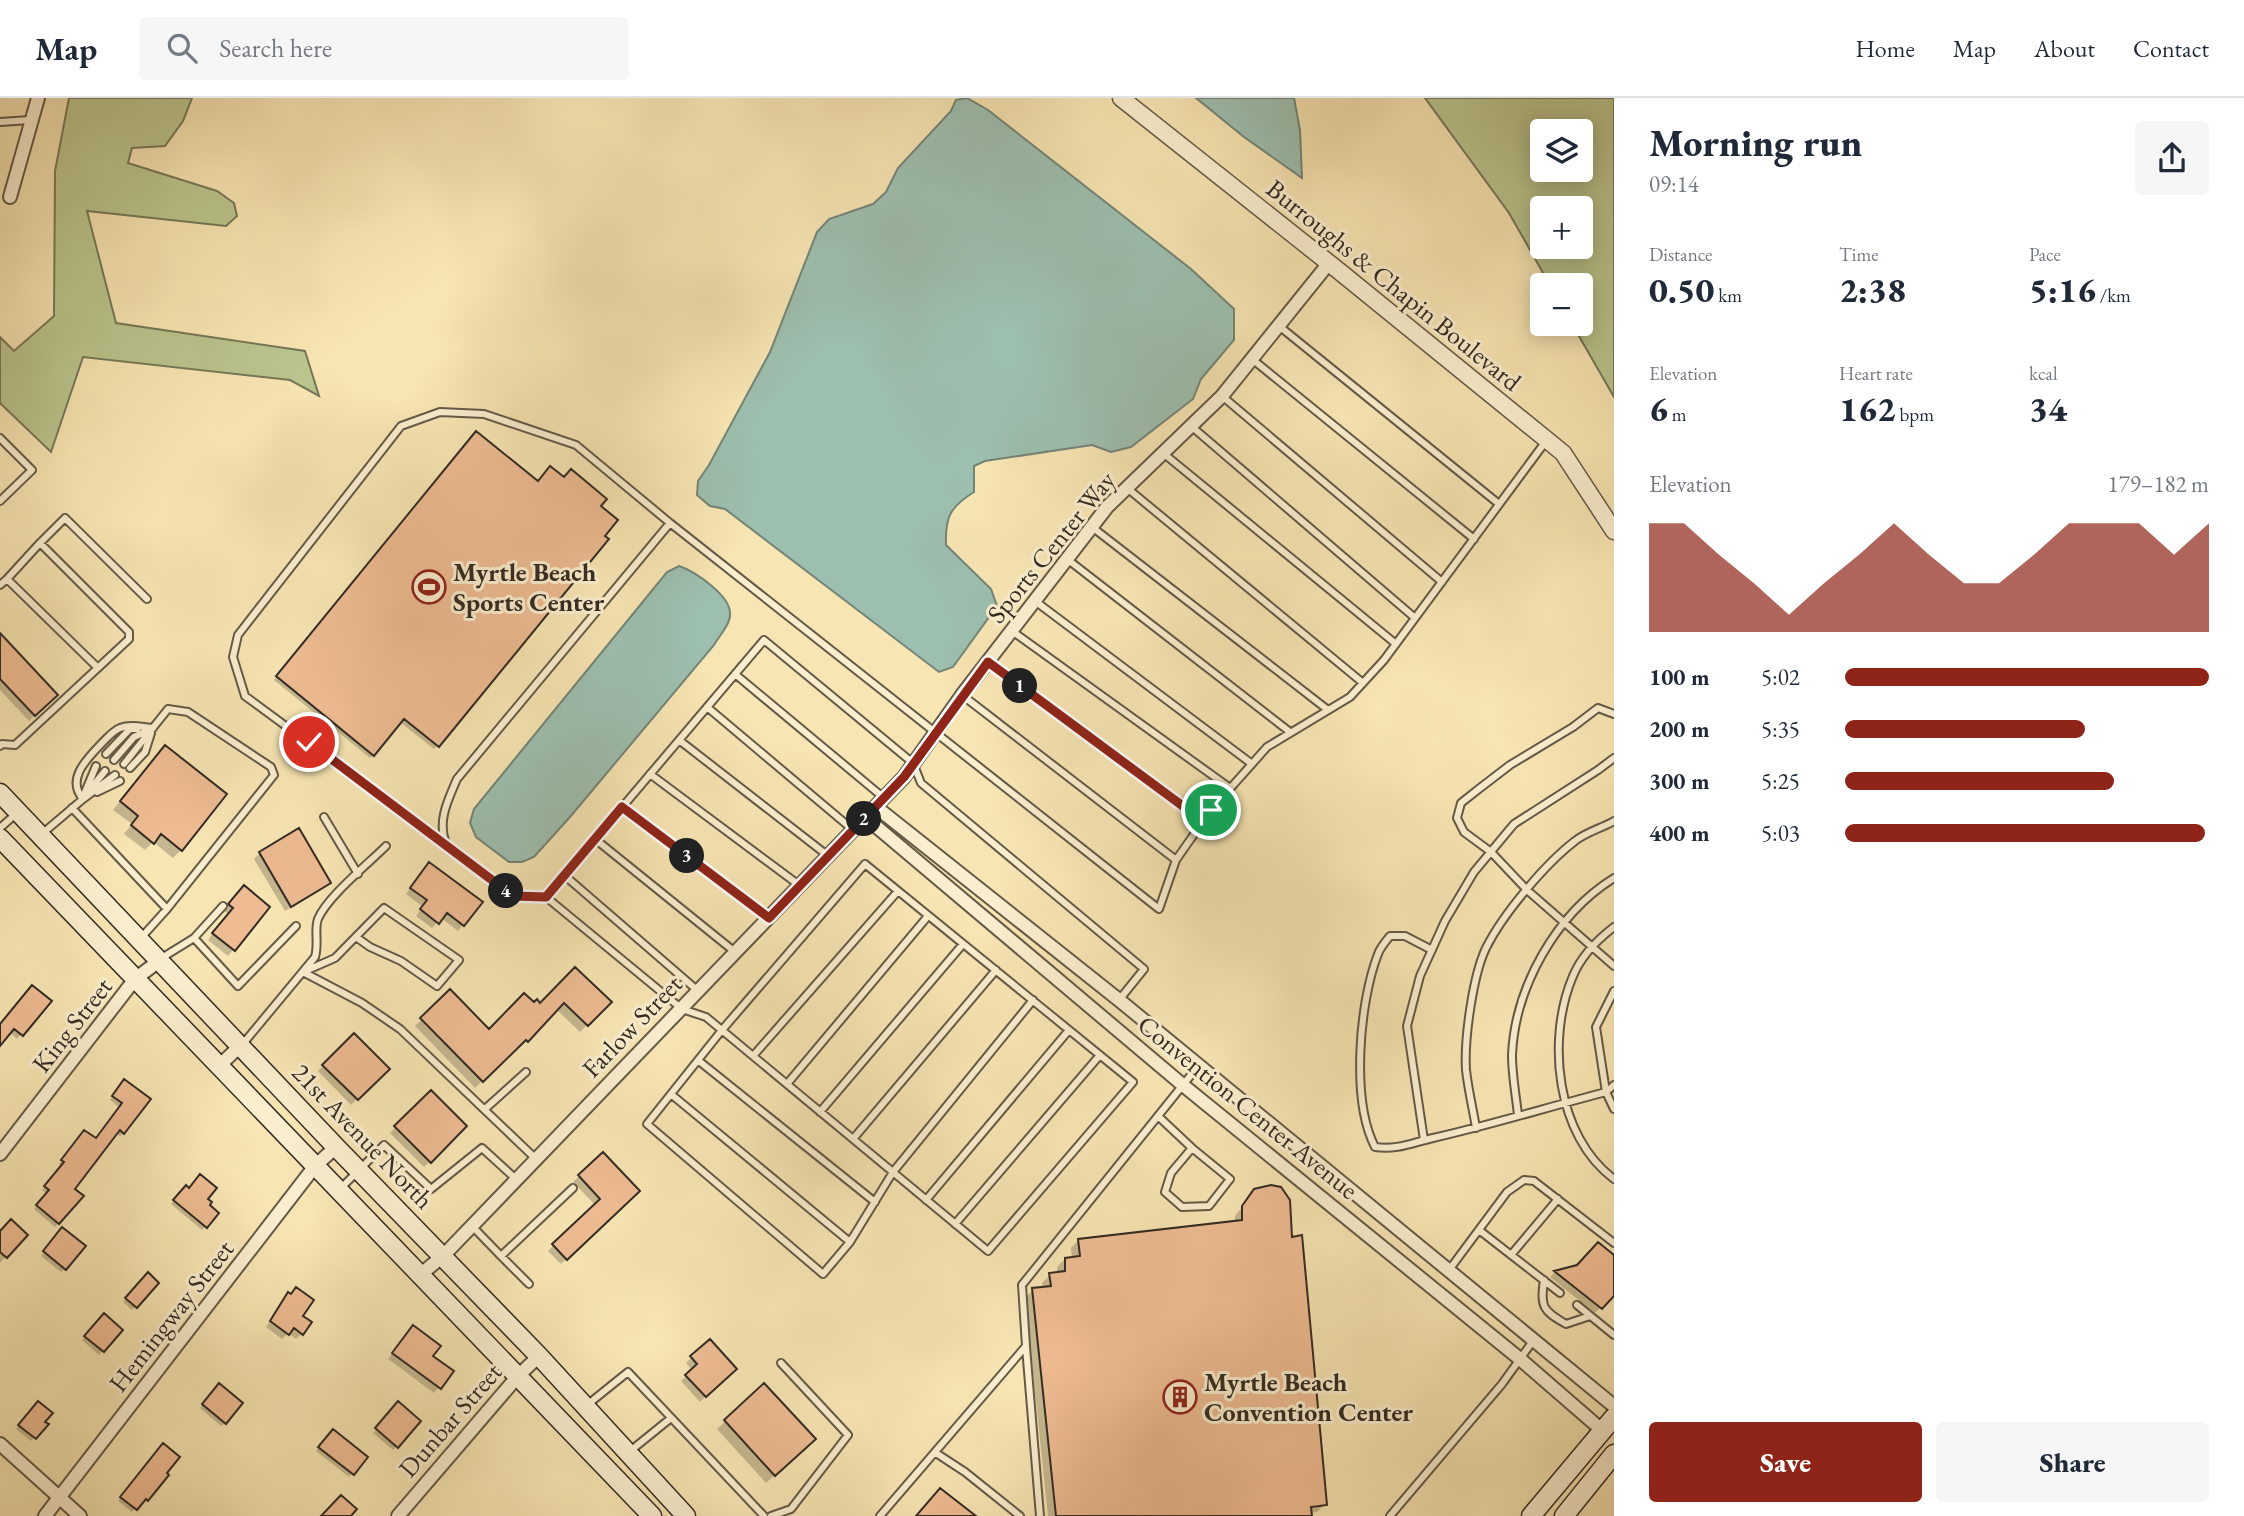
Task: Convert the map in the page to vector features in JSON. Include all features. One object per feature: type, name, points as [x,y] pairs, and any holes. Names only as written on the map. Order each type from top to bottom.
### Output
[{"type":"main road","name":"21st Avenue North","points":[[0,793],[336,1147],[539,1356],[685,1516]]},
{"type":"main road","name":"21st Avenue North","points":[[0,838],[652,1516]]},
{"type":"main road","points":[[1531,1516],[1609,1424]]},
{"type":"main road","points":[[1564,1516],[1614,1454]]},
{"type":"street","points":[[10,197],[38,98]]},
{"type":"street","name":"Burroughs & Chapin Boulevard","points":[[1121,98],[1563,453],[1614,531]]},
{"type":"street","name":"Sports Center Way","points":[[880,802],[913,763],[1107,507],[1222,396],[1329,263]]},
{"type":"street","name":"Farlow Street","points":[[420,1275],[443,1256],[517,1180],[880,802]]},
{"type":"street","name":"Convention Center Avenue","points":[[880,802],[1614,1406]]},
{"type":"street","name":"Convention Center Avenue","points":[[865,817],[1184,1086],[1520,1359],[1609,1424]]},
{"type":"street","name":"King Street","points":[[0,1154],[135,979],[159,961]]},
{"type":"street","points":[[219,1066],[240,1046]]},
{"type":"street","name":"Hemingway Street","points":[[46,1516],[315,1166],[336,1147]]},
{"type":"street","name":"Dunbar Street","points":[[398,1516],[518,1376],[539,1356]]},
{"type":"street","points":[[0,1444],[80,1516]]},
{"type":"lane","points":[[0,122],[30,120]]},
{"type":"lane","points":[[1279,326],[1499,504]]},
{"type":"lane","points":[[1252,359],[1474,539]]},
{"type":"lane","points":[[1222,396],[1442,582]]},
{"type":"lane","points":[[1033,1000],[893,1172],[850,1241],[823,1274],[647,1124],[722,1030],[865,864],[928,916],[996,970],[1033,1000],[1069,1030],[1133,1082],[988,1251],[926,1200],[893,1172],[820,1112],[787,1084],[722,1030],[706,1017],[682,1009],[546,897],[513,896],[246,696],[233,657],[238,635],[401,426],[440,412],[484,414],[576,445],[670,523],[1159,909],[1177,860],[1203,821],[1230,788],[1267,747],[1350,697],[1363,683],[1396,644],[1546,440]]},
{"type":"lane","points":[[1191,426],[1415,618]]},
{"type":"lane","points":[[0,438],[32,470],[0,501]]},
{"type":"lane","points":[[1163,453],[1396,644]]},
{"type":"lane","points":[[1127,488],[1363,683]]},
{"type":"lane","points":[[0,585],[65,517],[147,599]]},
{"type":"lane","points":[[446,844],[441,831],[446,804],[457,779],[670,523]]},
{"type":"lane","points":[[1092,527],[1328,710]]},
{"type":"lane","points":[[1,743],[15,745],[129,639],[129,632],[40,542]]},
{"type":"lane","points":[[1067,559],[1290,732]]},
{"type":"lane","points":[[7,579],[98,668]]},
{"type":"lane","points":[[1035,601],[1252,764]]},
{"type":"lane","points":[[1012,631],[1230,788]]},
{"type":"lane","points":[[546,897],[764,640],[913,763],[921,783],[1144,969],[1119,1000]]},
{"type":"lane","points":[[988,662],[1203,821]]},
{"type":"lane","points":[[735,674],[880,802]]},
{"type":"lane","points":[[962,695],[1177,860]]},
{"type":"lane","points":[[707,707],[852,829]]},
{"type":"lane","points":[[1614,714],[1598,708],[1573,727],[1510,765],[1461,803],[1457,818],[1464,832],[1491,852],[1527,890],[1614,966]]},
{"type":"lane","points":[[127,766],[168,709],[188,712],[274,771],[274,775],[139,941]]},
{"type":"lane","points":[[83,799],[79,794],[76,779],[84,761],[116,729],[127,725],[153,728]]},
{"type":"lane","points":[[106,754],[130,729],[153,728]]},
{"type":"lane","points":[[114,760],[134,737],[153,728]]},
{"type":"lane","points":[[679,740],[827,855]]},
{"type":"lane","points":[[1424,1140],[1407,1026],[1420,976],[1445,921],[1474,872],[1514,824],[1614,758]]},
{"type":"lane","points":[[83,799],[96,766]]},
{"type":"lane","points":[[83,799],[105,771]]},
{"type":"lane","points":[[650,774],[799,885]]},
{"type":"lane","points":[[40,836],[83,799],[118,778]]},
{"type":"lane","points":[[622,807],[769,918]]},
{"type":"lane","points":[[72,808],[167,909]]},
{"type":"lane","points":[[0,828],[18,812]]},
{"type":"lane","points":[[324,817],[358,874]]},
{"type":"lane","points":[[1476,1129],[1466,1069],[1474,992],[1485,949],[1508,913],[1552,862],[1577,839],[1614,821]]},
{"type":"lane","points":[[595,839],[735,952]]},
{"type":"lane","points":[[240,1046],[315,957],[318,945],[317,920],[332,899],[387,846]]},
{"type":"lane","points":[[564,875],[697,990]]},
{"type":"lane","points":[[1518,1115],[1512,1056],[1526,986],[1564,923],[1596,889],[1614,878]]},
{"type":"lane","points":[[753,1056],[898,891]]},
{"type":"lane","points":[[159,961],[194,938],[223,906]]},
{"type":"lane","points":[[303,972],[335,958],[384,908],[459,960],[437,986],[401,961],[370,947],[356,937]]},
{"type":"lane","points":[[787,1084],[928,916]]},
{"type":"lane","points":[[194,938],[238,986],[296,926]]},
{"type":"lane","points":[[1614,927],[1592,946],[1573,974],[1564,1003],[1558,1060],[1564,1103],[1581,1142],[1614,1179]]},
{"type":"lane","points":[[1432,950],[1405,936],[1390,936],[1378,951],[1369,986],[1359,1071],[1367,1132],[1374,1147],[1394,1149],[1476,1129],[1606,1092],[1614,1085]]},
{"type":"lane","points":[[820,1112],[963,944]]},
{"type":"lane","points":[[853,1139],[996,970]]},
{"type":"lane","points":[[303,972],[362,1003],[400,1029],[536,1159]]},
{"type":"lane","points":[[1614,991],[1596,1027],[1606,1092],[1614,1109]]},
{"type":"lane","points":[[926,1200],[1069,1030]]},
{"type":"lane","points":[[955,1224],[1100,1055]]},
{"type":"lane","points":[[699,1061],[875,1202]]},
{"type":"lane","points":[[1040,1516],[1022,1285],[1199,1065]]},
{"type":"lane","points":[[485,1109],[526,1072]]},
{"type":"lane","points":[[672,1095],[850,1241]]},
{"type":"lane","points":[[1159,1117],[1230,1179],[1209,1206],[1182,1207],[1165,1192],[1171,1173],[1192,1148]]},
{"type":"lane","points":[[339,1190],[384,1145],[431,1189],[482,1148],[517,1180]]},
{"type":"lane","points":[[1448,1270],[1507,1192],[1524,1181],[1535,1181],[1614,1243]]},
{"type":"lane","points":[[501,1256],[573,1188]]},
{"type":"lane","points":[[1511,1255],[1558,1199]]},
{"type":"lane","points":[[472,1226],[529,1284]]},
{"type":"lane","points":[[1479,1230],[1560,1293]]},
{"type":"lane","points":[[1544,1280],[1541,1300],[1545,1310],[1566,1324],[1590,1316]]},
{"type":"lane","points":[[1577,1306],[1614,1335]]},
{"type":"lane","points":[[1390,1516],[1502,1384],[1533,1341]]},
{"type":"lane","points":[[880,1516],[1026,1346]]},
{"type":"lane","points":[[771,1516],[791,1509],[848,1434],[781,1363]]},
{"type":"lane","points":[[586,1406],[628,1372],[764,1516]]},
{"type":"lane","points":[[628,1453],[671,1418]]},
{"type":"lane","points":[[936,1453],[965,1472],[1020,1516]]},
{"type":"green space","points":[[69,98],[192,98],[183,121],[165,146],[132,148],[128,163],[217,191],[234,203],[237,216],[226,226],[87,211],[116,323],[305,351],[319,396],[290,380],[83,357],[51,452],[0,403],[0,337],[14,351],[54,316],[55,171]]},
{"type":"green space","points":[[1425,98],[1614,98],[1614,397],[1579,336],[1593,336],[1593,273],[1543,273],[1535,259],[1593,259],[1593,196],[1530,196],[1530,250],[1509,213]]},
{"type":"shaded area","points":[[967,98],[988,110],[1191,269],[1234,309],[1234,340],[1201,379],[1193,399],[1131,447],[1111,452],[1092,445],[985,461],[974,466],[974,492],[954,508],[948,520],[946,545],[991,589],[997,606],[953,667],[939,672],[725,509],[710,506],[697,495],[698,481],[770,352],[817,232],[829,219],[873,204],[886,192],[898,168],[951,111],[956,100]]},
{"type":"shaded area","points":[[1196,98],[1294,98],[1300,130],[1302,178],[1244,137]]},
{"type":"shaded area","points":[[679,566],[694,573],[719,592],[729,608],[730,619],[726,627],[714,645],[534,857],[522,862],[509,862],[476,837],[470,823],[474,809],[667,572]]},
{"type":"building","name":"Myrtle Beach Sports Center","points":[[476,431],[538,481],[550,466],[564,477],[571,469],[607,499],[601,506],[618,520],[605,536],[609,539],[439,747],[404,719],[374,756],[276,676]]},
{"type":"building","points":[[0,633],[58,695],[35,716],[0,679]]},
{"type":"building","points":[[165,745],[227,794],[182,851],[161,834],[154,844],[131,825],[138,816],[120,801]]},
{"type":"building","points":[[299,828],[331,883],[291,907],[259,852]]},
{"type":"building","points":[[429,862],[483,902],[464,926],[447,913],[439,924],[420,909],[427,900],[410,888]]},
{"type":"building","points":[[244,885],[270,907],[235,951],[212,933],[233,908],[228,904]]},
{"type":"building","points":[[575,967],[612,1002],[588,1026],[564,1003],[528,1042],[526,1040],[483,1082],[420,1018],[450,989],[489,1029],[524,993],[534,1002],[537,999],[540,1003]]},
{"type":"building","points":[[32,985],[52,1001],[23,1036],[14,1029],[0,1046],[0,1024]]},
{"type":"building","points":[[354,1033],[390,1069],[358,1100],[322,1065]]},
{"type":"building","points":[[124,1079],[151,1099],[124,1134],[120,1130],[75,1189],[84,1196],[59,1224],[36,1205],[49,1190],[44,1186],[64,1162],[61,1160],[84,1130],[96,1138],[122,1103],[112,1096]]},
{"type":"building","points":[[431,1090],[467,1126],[431,1163],[394,1126]]},
{"type":"building","points":[[603,1152],[640,1191],[567,1260],[552,1244],[600,1199],[578,1175]]},
{"type":"building","points":[[200,1174],[217,1188],[208,1199],[212,1202],[210,1205],[219,1213],[207,1228],[173,1200],[186,1185],[189,1188]]},
{"type":"building","name":"Myrtle Beach Convention Center","points":[[1271,1185],[1281,1187],[1290,1200],[1292,1237],[1302,1235],[1327,1505],[1311,1507],[1312,1516],[1056,1516],[1032,1288],[1051,1286],[1049,1273],[1065,1271],[1065,1258],[1080,1256],[1078,1239],[1242,1220],[1242,1206],[1254,1189]]},
{"type":"building","points":[[11,1219],[28,1235],[7,1258],[0,1252],[0,1231]]},
{"type":"building","points":[[62,1227],[86,1246],[66,1270],[43,1251]]},
{"type":"building","points":[[1598,1242],[1614,1255],[1614,1296],[1602,1309],[1554,1271],[1577,1265]]},
{"type":"building","points":[[148,1272],[159,1283],[137,1308],[125,1298]]},
{"type":"building","points":[[296,1287],[314,1300],[303,1316],[312,1322],[303,1335],[294,1328],[289,1335],[270,1321],[288,1292],[291,1294]]},
{"type":"building","points":[[104,1313],[123,1330],[104,1352],[84,1336]]},
{"type":"building","points":[[413,1325],[441,1346],[433,1356],[454,1371],[441,1389],[392,1353]]},
{"type":"building","points":[[710,1339],[737,1369],[706,1397],[685,1375],[697,1364],[690,1356]]},
{"type":"building","points":[[219,1383],[243,1403],[226,1424],[202,1404]]},
{"type":"building","points":[[764,1383],[816,1439],[775,1476],[724,1420]]},
{"type":"building","points":[[38,1401],[53,1413],[45,1422],[49,1424],[36,1439],[18,1425]]},
{"type":"building","points":[[398,1401],[421,1421],[398,1448],[375,1428]]},
{"type":"building","points":[[333,1429],[368,1457],[354,1475],[318,1447]]},
{"type":"building","points":[[163,1443],[180,1457],[148,1501],[146,1499],[137,1510],[120,1497]]},
{"type":"building","points":[[940,1488],[976,1516],[916,1516]]},
{"type":"building","points":[[341,1495],[357,1509],[351,1516],[321,1516]]},
{"type":"place","name":"Myrtle Beach Sports Center","points":[[429,587]]},
{"type":"place","name":"Myrtle Beach Convention Center","points":[[1180,1397]]},
{"type":"route","points":[[309,742],[513,896],[546,897],[622,807],[769,918],[904,777],[988,662],[1203,821],[1211,810]]}]
